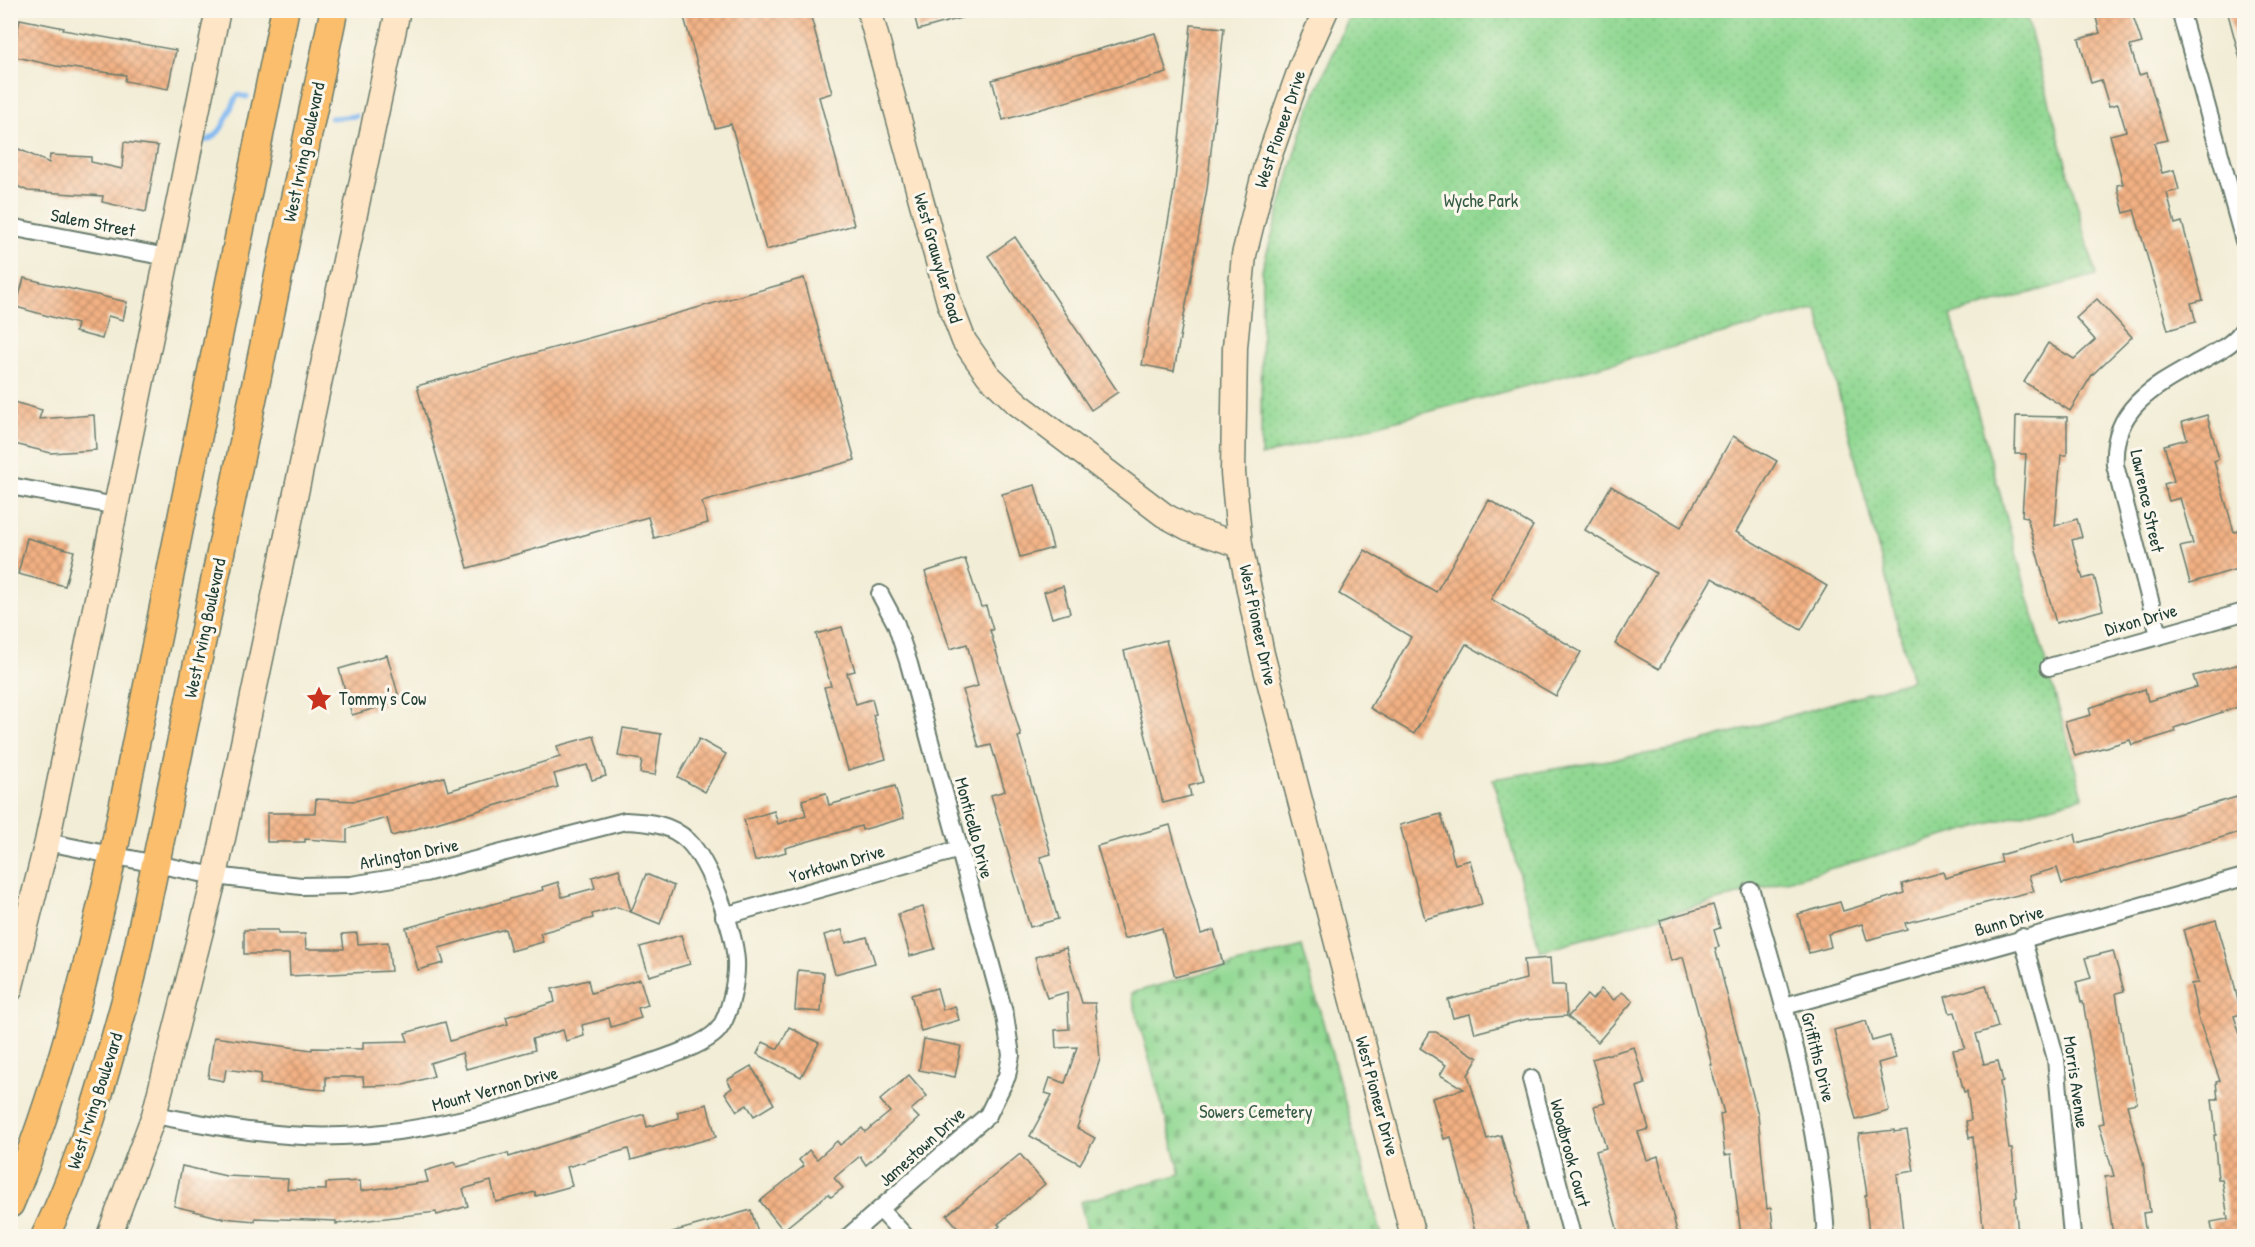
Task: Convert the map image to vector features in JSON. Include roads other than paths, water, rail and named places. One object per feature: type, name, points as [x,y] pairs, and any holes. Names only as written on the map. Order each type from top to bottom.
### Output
[{"type":"main road","points":[[10,1204],[52,1091],[88,966],[113,855],[285,10]]},
{"type":"main road","name":"West Irving Boulevard","points":[[45,1236],[72,1172],[109,1060],[132,976],[334,10]]},
{"type":"street","points":[[10,990],[47,842],[218,10]]},
{"type":"street","points":[[109,1236],[154,1115],[214,876],[398,10]]},
{"type":"street","name":"West Grauwyler Road","points":[[868,10],[949,302],[970,350],[988,375],[1018,404],[1164,515],[1203,534],[1240,545]]},
{"type":"street","name":"West Pioneer Drive","points":[[1326,10],[1302,64],[1266,166],[1244,255],[1234,347],[1232,454],[1240,545],[1262,654],[1413,1236]]},
{"type":"street","points":[[2180,10],[2244,241]]},
{"type":"street","name":"Salem Street","points":[[10,227],[167,257]]},
{"type":"street","name":"Lawrence Street","points":[[2159,635],[2115,465],[2116,437],[2121,424],[2146,393],[2227,346],[2244,328]]},
{"type":"street","points":[[10,486],[116,506]]},
{"type":"street","name":"Monticello Drive","points":[[880,594],[899,634],[1005,1016],[1011,1055],[1007,1076]]},
{"type":"street","name":"Dixon Drive","points":[[2049,668],[2244,612]]},
{"type":"street","name":"Arlington Drive","points":[[47,842],[156,862],[214,876],[301,886],[369,883],[425,873],[626,821],[648,822],[676,831],[703,857],[714,882],[724,916]]},
{"type":"street","name":"Yorktown Drive","points":[[724,916],[960,849]]},
{"type":"street","name":"Bunn Drive","points":[[1785,1006],[2022,937],[2244,877]]},
{"type":"street","name":"Griffiths Drive","points":[[1751,891],[1785,1006],[1809,1099],[1824,1199],[1826,1236]]},
{"type":"street","name":"Mount Vernon Drive","points":[[154,1115],[219,1127],[316,1136],[395,1132],[449,1122],[554,1094],[680,1053],[718,1031],[732,999],[736,961],[724,916]]},
{"type":"street","name":"Morris Avenue","points":[[2022,937],[2056,1059],[2072,1236]]},
{"type":"street","name":"Jamestown Drive","points":[[849,1236],[988,1115],[1007,1076]]},
{"type":"street","name":"Woodbrook Court","points":[[1531,1079],[1572,1236]]},
{"type":"street","points":[[881,1210],[905,1236]]},
{"type":"waterway","points":[[199,142],[207,140],[219,131],[238,95],[247,97]]},
{"type":"waterway","points":[[331,118],[356,116]]},
{"type":"place","name":"Tommy's Cow","points":[[319,699]]},
{"type":"park label","name":"Wyche Park","points":[[1481,201]]},
{"type":"park label","name":"Sowers Cemetery","points":[[1256,1112]]}]
